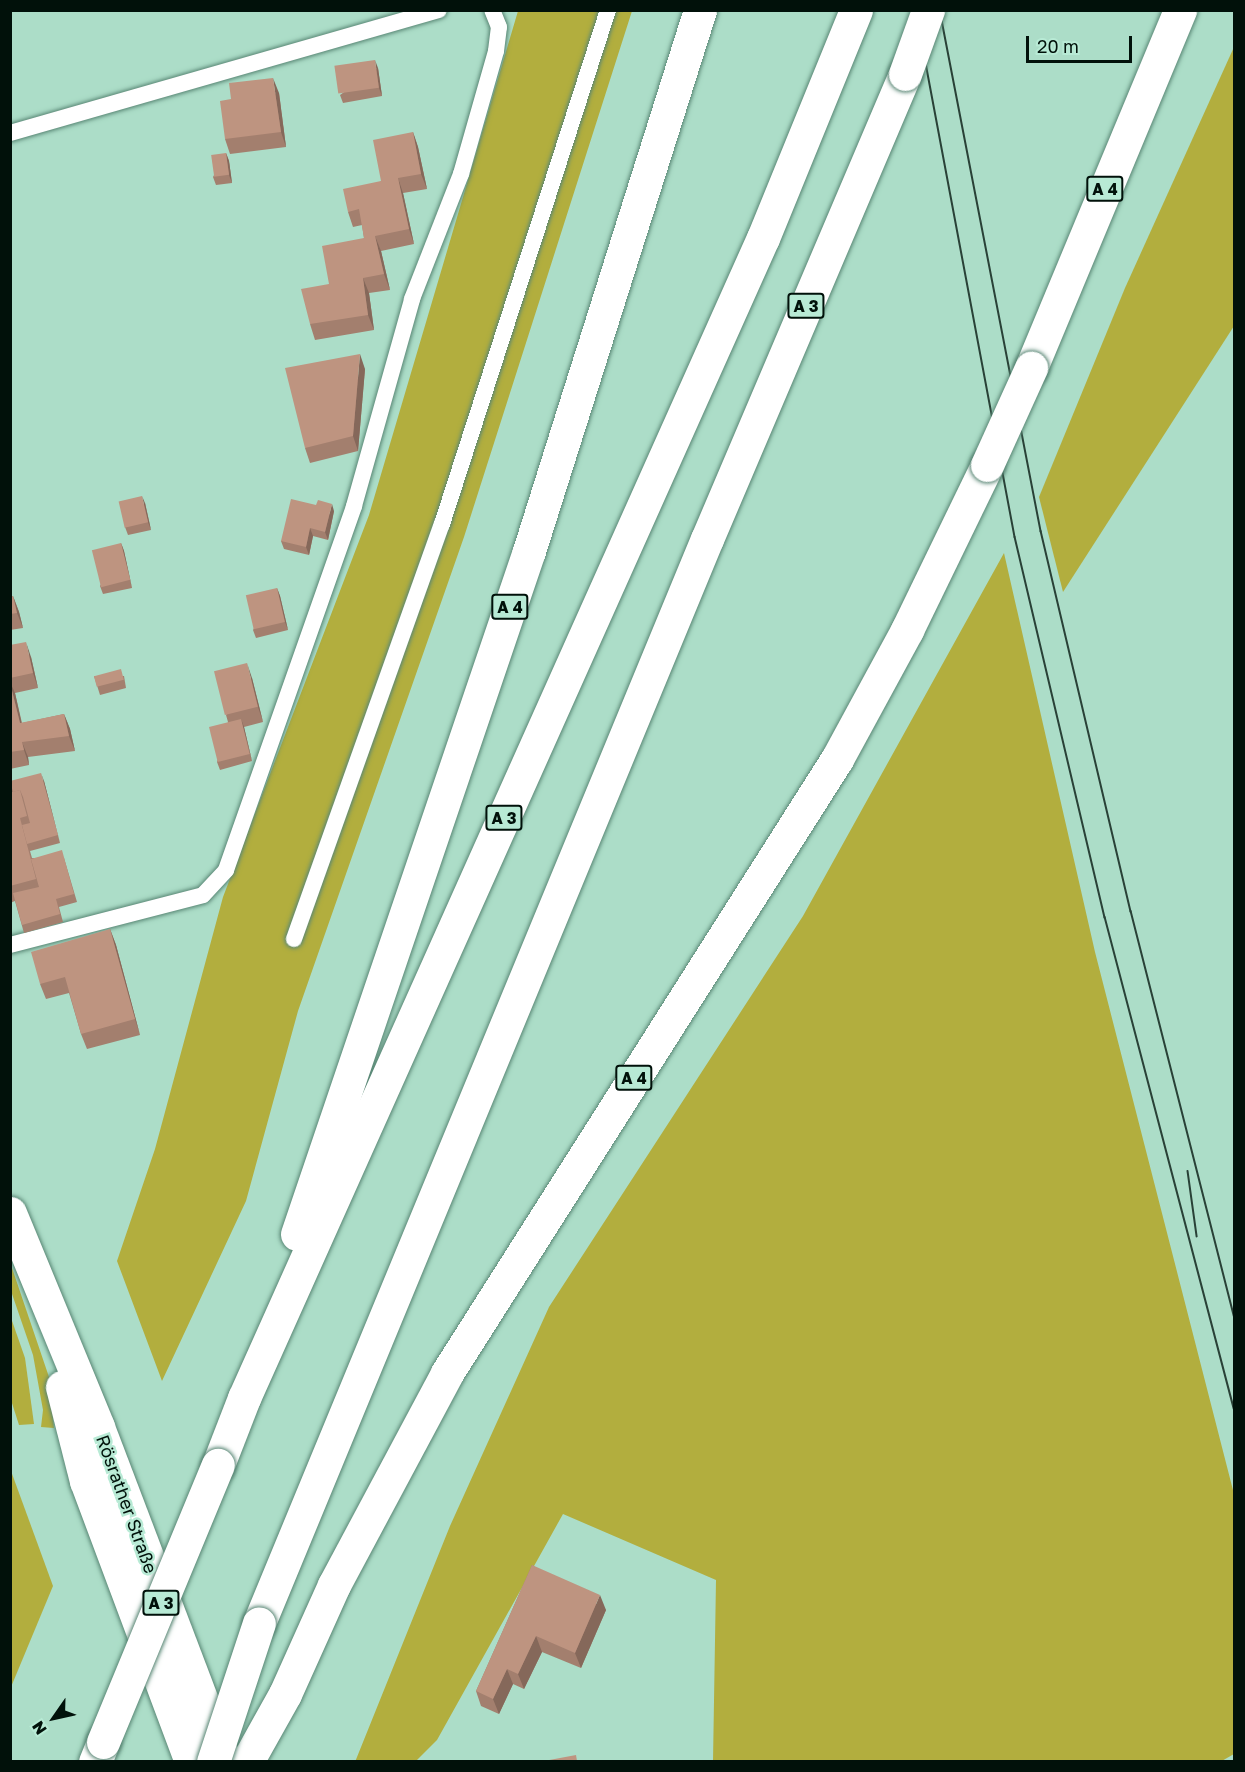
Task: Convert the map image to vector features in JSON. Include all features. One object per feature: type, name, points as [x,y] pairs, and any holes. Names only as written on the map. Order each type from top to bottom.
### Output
[{"type":"main road","name":"A 4","points":[[244,1398],[529,551],[700,10]]},
{"type":"main road","name":"A 3","points":[[99,1752],[244,1398],[758,249],[856,10]]},
{"type":"main road","name":"A 3","points":[[213,1761],[259,1623],[703,550],[905,74],[928,10]]},
{"type":"main road","name":"A 4","points":[[247,1761],[285,1694],[334,1585],[447,1373],[837,759],[907,630],[1031,368],[1180,10]]},
{"type":"main road","name":"Rösrather Straße","points":[[10,1213],[98,1427],[225,1761]]},
{"type":"main road","name":"Rösrather Straße","points":[[24,1249],[86,1481],[191,1761]]},
{"type":"lane","points":[[10,133],[439,10]]},
{"type":"lane","points":[[10,945],[203,895],[226,870],[354,506],[401,329],[461,174],[496,51],[499,27],[492,10]]},
{"type":"lane","points":[[294,939],[442,524],[608,10]]},
{"type":"shaded area","points":[[518,11],[632,11],[464,537],[298,1011],[246,1201],[162,1381],[117,1261],[155,1149],[223,897],[369,515]]},
{"type":"shaded area","points":[[1234,47],[1234,326],[1063,592],[1039,497],[1125,288]]},
{"type":"shaded area","points":[[1004,553],[1095,952],[1234,1494],[1234,1754],[1220,1762],[713,1761],[716,1580],[563,1514],[437,1740],[416,1761],[355,1762],[450,1526],[549,1307],[803,916]]},
{"type":"shaded area","points":[[11,1265],[49,1377],[54,1428],[41,1427],[43,1410],[33,1355],[11,1291]]},
{"type":"shaded area","points":[[10,1315],[25,1358],[34,1424],[19,1425],[11,1400]]},
{"type":"shaded area","points":[[11,1471],[53,1586],[10,1687]]},
{"type":"building","points":[[375,60],[379,88],[338,93],[334,66]]},
{"type":"building","points":[[273,78],[281,132],[225,139],[220,101],[231,99],[229,83]]},
{"type":"building","points":[[413,132],[421,174],[398,178],[409,229],[375,236],[384,274],[363,278],[368,315],[310,324],[301,289],[329,284],[322,246],[364,238],[359,209],[348,212],[343,189],[381,181],[373,140]]},
{"type":"building","points":[[226,153],[229,175],[214,177],[211,155]]},
{"type":"building","points":[[360,354],[353,436],[305,448],[285,368]]},
{"type":"building","points":[[142,496],[148,522],[125,528],[119,501]]},
{"type":"building","points":[[291,499],[316,505],[318,500],[332,504],[325,532],[310,528],[306,547],[281,541]]},
{"type":"building","points":[[121,543],[130,580],[101,587],[92,550]]},
{"type":"building","points":[[277,588],[285,622],[254,629],[246,595]]},
{"type":"building","points":[[13,596],[17,613],[10,614],[10,597]]},
{"type":"building","points":[[26,642],[33,673],[10,678],[10,645]]},
{"type":"building","points":[[247,663],[258,707],[225,715],[214,671]]},
{"type":"building","points":[[121,669],[124,680],[97,687],[94,676]]},
{"type":"building","points":[[10,683],[20,723],[64,714],[69,736],[22,742],[24,750],[10,752]]},
{"type":"building","points":[[241,719],[250,754],[218,762],[209,727]]},
{"type":"building","points":[[41,773],[58,835],[27,844],[22,825],[30,823],[23,797],[20,790],[13,792],[10,781]]},
{"type":"building","points":[[10,786],[12,792],[20,790],[27,816],[20,818],[36,879],[10,886]]},
{"type":"building","points":[[62,850],[74,894],[56,899],[60,914],[22,925],[13,893],[39,887],[31,859]]},
{"type":"building","points":[[110,929],[135,1019],[81,1034],[65,977],[40,984],[31,952]]},
{"type":"building","points":[[532,1565],[600,1595],[575,1653],[536,1636],[518,1674],[507,1669],[493,1699],[476,1691]]},
{"type":"building","points":[[576,1755],[577,1761],[544,1761]]},
{"type":"tram line","points":[[916,10],[1015,537],[1105,917],[1234,1408]]},
{"type":"tram line","points":[[940,10],[1041,531],[1131,911],[1234,1316]]},
{"type":"tram line","points":[[1188,1171],[1197,1236]]}]
